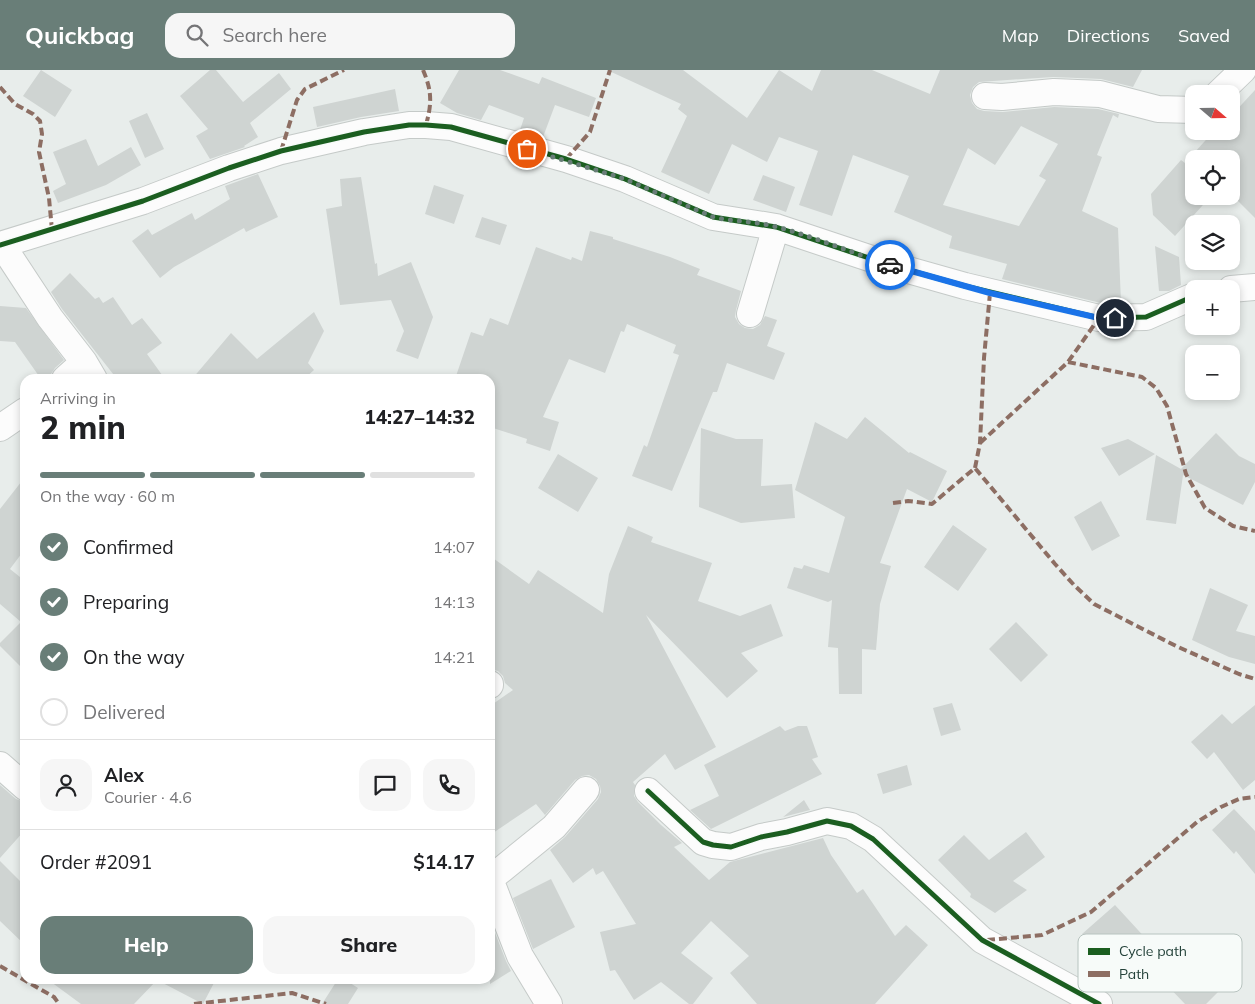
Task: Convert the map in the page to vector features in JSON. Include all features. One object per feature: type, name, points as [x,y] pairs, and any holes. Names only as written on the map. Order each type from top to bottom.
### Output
[{"type":"street","points":[[1227,85],[1243,70]]},
{"type":"street","points":[[985,96],[1002,97],[1054,92],[1100,94],[1158,108],[1185,110]]},
{"type":"street","points":[[81,373],[50,318],[1,245],[143,201],[229,168],[282,151],[364,132],[418,125],[451,127],[566,159],[625,179],[713,217],[727,221],[739,220],[776,227],[887,264],[965,286],[1099,318],[1146,317],[1185,300]]},
{"type":"street","points":[[750,314],[776,227]]},
{"type":"street","points":[[1240,288],[1255,287]]},
{"type":"street","points":[[0,428],[20,414]]},
{"type":"street","points":[[0,765],[20,783]]},
{"type":"street","points":[[495,875],[554,827],[586,790]]},
{"type":"street","points":[[648,791],[703,842],[713,845],[731,847],[760,837],[827,821],[850,826],[873,839],[982,940],[1099,1004]]},
{"type":"street","points":[[495,892],[520,956],[548,1004]]},
{"type":"building","points":[[41,70],[72,90],[55,117],[23,96]]},
{"type":"building","points":[[210,70],[216,70],[243,102],[279,73],[291,89],[250,123],[258,137],[245,147],[210,159],[196,136],[208,129],[180,96]]},
{"type":"building","points":[[459,70],[500,70],[539,84],[542,77],[596,98],[589,117],[555,105],[543,137],[520,130],[524,118],[489,105],[481,120],[457,113],[440,103]]},
{"type":"building","points":[[607,70],[683,70],[747,118],[779,70],[812,91],[821,70],[872,70],[930,94],[940,70],[1142,70],[1133,87],[1101,79],[1053,77],[979,82],[973,87],[970,95],[972,103],[977,109],[984,111],[1003,112],[1054,107],[1098,109],[1119,114],[1118,118],[1113,115],[1097,155],[1102,157],[1082,211],[1118,228],[1121,303],[1101,303],[1002,279],[1007,264],[949,248],[952,236],[894,212],[909,176],[853,155],[832,216],[799,205],[818,151],[779,137],[767,162],[732,144],[709,194],[661,172],[687,116],[678,109],[681,104]],"holes":[[[1021,126],[1058,144],[1039,176],[1046,180],[1019,226],[943,205],[968,148],[995,165]]]},
{"type":"building","points":[[395,89],[399,111],[317,127],[313,107]]},
{"type":"building","points":[[1255,90],[1255,218],[1240,203],[1240,150],[1197,150],[1206,140],[1240,140],[1240,106]]},
{"type":"building","points":[[147,113],[164,149],[145,158],[129,121]]},
{"type":"building","points":[[86,139],[98,166],[131,147],[141,165],[106,185],[58,203],[53,191],[66,184],[53,152]]},
{"type":"building","points":[[1181,160],[1185,163],[1185,205],[1203,205],[1194,215],[1185,215],[1185,225],[1175,236],[1153,215],[1151,194]]},
{"type":"building","points":[[258,174],[278,217],[246,232],[244,228],[174,267],[160,278],[132,241],[148,229],[152,235],[192,213],[195,220],[230,199],[225,186]]},
{"type":"building","points":[[763,175],[795,187],[786,212],[753,200]]},
{"type":"building","points":[[361,177],[378,276],[411,262],[433,317],[418,359],[396,351],[404,331],[391,300],[340,305],[326,209],[342,206],[340,179]]},
{"type":"building","points":[[434,185],[464,195],[454,224],[425,214]]},
{"type":"building","points":[[482,217],[507,225],[500,245],[475,237]]},
{"type":"building","points":[[590,231],[613,237],[613,239],[670,257],[700,269],[697,275],[741,291],[735,317],[739,324],[745,328],[753,329],[760,325],[765,316],[777,320],[767,346],[785,353],[774,380],[727,363],[717,392],[713,392],[672,491],[632,476],[644,445],[647,447],[679,355],[673,353],[676,345],[627,324],[624,332],[621,331],[605,373],[569,359],[543,417],[559,422],[550,451],[526,443],[527,439],[495,429],[495,374],[457,374],[471,332],[483,336],[490,318],[508,325],[536,247],[571,260],[572,257],[582,261]]},
{"type":"building","points":[[1155,246],[1179,257],[1181,285],[1169,291],[1159,291]]},
{"type":"building","points":[[70,273],[95,299],[99,297],[103,303],[113,297],[132,325],[142,318],[162,343],[147,354],[161,374],[113,374],[51,292]]},
{"type":"building","points":[[0,306],[26,308],[64,360],[51,374],[37,374],[15,342],[0,341]]},
{"type":"building","points":[[314,312],[324,331],[308,363],[314,370],[310,374],[196,374],[231,333],[257,359]]},
{"type":"building","points":[[865,417],[909,453],[947,471],[932,502],[907,489],[880,563],[891,566],[880,604],[876,650],[862,649],[862,694],[839,694],[838,648],[828,647],[832,600],[828,602],[787,588],[794,567],[802,569],[804,565],[829,573],[845,517],[795,490],[815,422],[847,439]]},
{"type":"building","points":[[701,428],[736,439],[763,439],[761,486],[792,484],[795,518],[741,523],[699,507]]},
{"type":"building","points":[[1216,433],[1239,456],[1255,464],[1255,482],[1243,505],[1183,475],[1176,524],[1146,520],[1156,455],[1181,469]]},
{"type":"building","points":[[1128,439],[1155,454],[1119,476],[1101,448]]},
{"type":"building","points":[[558,454],[598,478],[578,512],[538,488]]},
{"type":"building","points":[[20,483],[20,556],[10,569],[20,577],[20,621],[0,604],[0,509]]},
{"type":"building","points":[[1101,501],[1120,536],[1092,551],[1074,517]]},
{"type":"building","points":[[953,525],[987,549],[958,591],[924,567]]},
{"type":"building","points":[[628,526],[653,537],[651,542],[712,563],[698,601],[740,616],[771,604],[783,636],[741,653],[758,671],[727,698],[646,615],[716,747],[675,770],[665,754],[633,782],[635,785],[634,796],[661,825],[682,843],[674,847],[709,880],[730,862],[823,838],[831,855],[857,893],[863,889],[895,936],[906,925],[928,945],[875,1004],[757,1004],[730,973],[749,956],[711,921],[681,953],[713,978],[693,1004],[689,1004],[661,982],[634,1000],[615,970],[610,971],[600,932],[636,924],[603,871],[596,875],[593,868],[573,883],[550,850],[565,837],[598,799],[601,792],[596,779],[589,775],[582,776],[575,780],[545,815],[536,804],[495,832],[495,703],[513,690],[505,683],[503,676],[495,670],[495,560],[529,584],[538,570],[603,613],[609,574]]},
{"type":"building","points":[[1210,588],[1248,605],[1236,631],[1255,636],[1255,664],[1229,657],[1192,640]]},
{"type":"building","points":[[1016,622],[1048,655],[1021,682],[989,649]]},
{"type":"building","points":[[20,623],[20,666],[0,646],[0,643]]},
{"type":"building","points":[[952,703],[961,730],[941,736],[933,708]]},
{"type":"building","points":[[1255,705],[1255,780],[1243,790],[1214,752],[1207,759],[1191,742],[1222,714],[1232,724]]},
{"type":"building","points":[[780,726],[785,731],[798,726],[807,726],[818,757],[812,759],[822,774],[711,829],[690,810],[719,796],[704,765]]},
{"type":"building","points":[[907,765],[912,785],[883,794],[877,774]]},
{"type":"building","points":[[0,785],[20,800],[20,836],[0,858]]},
{"type":"building","points":[[804,800],[810,810],[783,817]]},
{"type":"building","points":[[1234,809],[1255,831],[1255,874],[1236,851],[1234,854],[1212,830]]},
{"type":"building","points":[[1026,832],[1045,857],[1013,881],[1027,890],[995,913],[970,897],[971,894],[938,860],[964,835],[989,860]]},
{"type":"building","points":[[0,861],[20,881],[20,940],[0,921]]},
{"type":"building","points":[[551,879],[575,927],[533,949],[513,898]]},
{"type":"building","points":[[1115,905],[1142,934],[1082,934]]},
{"type":"building","points":[[495,933],[506,961],[511,971],[495,981]]},
{"type":"building","points":[[54,984],[153,984],[134,1004],[81,1004]]},
{"type":"building","points":[[165,984],[213,984],[203,1004]]},
{"type":"building","points":[[335,984],[352,984],[358,988],[348,1004],[322,1004]]},
{"type":"building","points":[[1173,992],[1218,992],[1206,1004],[1185,1004]]},
{"type":"marked path","points":[[281,151],[297,100],[305,89],[344,70]]},
{"type":"marked path","points":[[423,70],[430,97],[426,125]]},
{"type":"marked path","points":[[566,159],[590,132],[610,70]]},
{"type":"marked path","points":[[0,87],[15,104],[33,114],[40,121],[42,134],[39,152],[49,198],[52,230]]},
{"type":"marked path","points":[[975,468],[980,443],[984,358],[990,293]]},
{"type":"marked path","points":[[980,443],[1068,362],[1099,318]]},
{"type":"marked path","points":[[1068,362],[1142,377],[1156,388],[1167,406],[1186,474],[1205,508],[1233,526],[1255,531]]},
{"type":"marked path","points":[[893,503],[908,501],[932,504],[975,468],[1055,564],[1094,604],[1176,646],[1239,674],[1255,679]]},
{"type":"marked path","points":[[987,940],[1042,935],[1091,912],[1197,822],[1221,807],[1239,799],[1255,797]]},
{"type":"marked path","points":[[0,966],[20,977]]},
{"type":"marked path","points":[[31,984],[54,997],[59,1004]]},
{"type":"marked path","points":[[194,1004],[292,993],[326,1004]]},
{"type":"cycle path","points":[[0,245],[143,201],[229,168],[281,151],[364,132],[409,125],[426,125],[451,127],[566,159],[625,179],[713,217],[776,227],[887,264],[965,286],[1099,318],[1146,317],[1185,300]]},
{"type":"cycle path","points":[[648,791],[703,842],[713,845],[731,847],[761,837],[827,821],[851,826],[873,839],[982,940],[1099,1004]]},
{"type":"way so far","points":[[527,149],[566,159],[625,179],[713,217],[727,221],[739,220],[776,227],[890,265]]},
{"type":"route","points":[[890,265],[990,293],[1099,318],[1115,318]]}]
